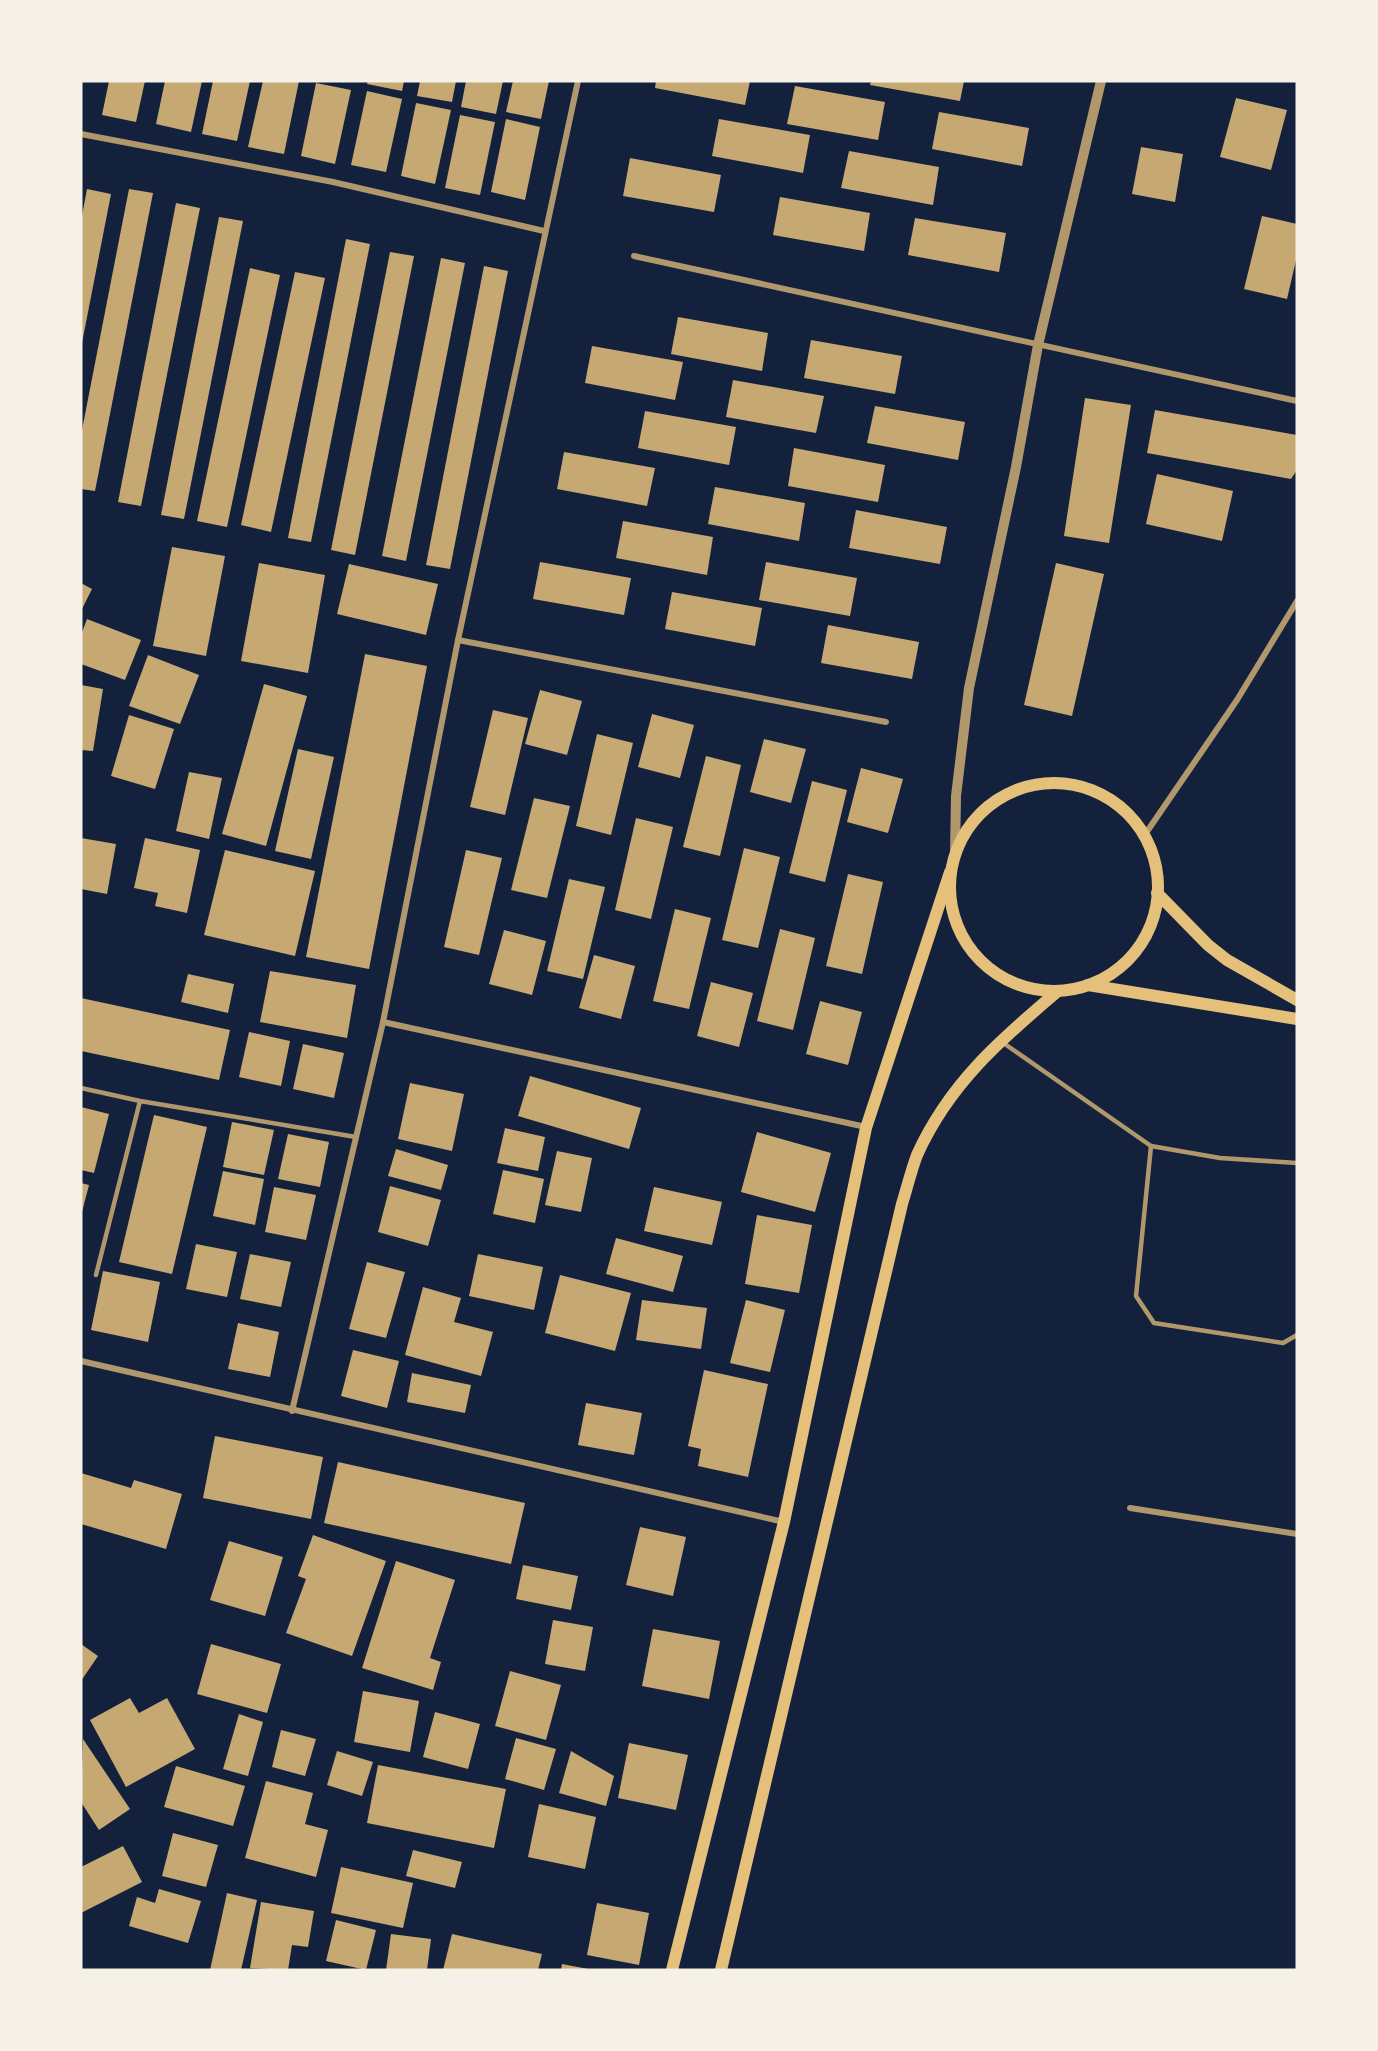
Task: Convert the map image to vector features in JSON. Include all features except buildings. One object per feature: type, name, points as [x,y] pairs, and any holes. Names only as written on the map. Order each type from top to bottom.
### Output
[{"type":"main road","points":[[672,1970],[784,1522],[866,1128],[955,854],[971,825],[997,800],[1013,792],[1050,783],[1087,789],[1104,796],[1131,818],[1144,836],[1154,861],[1157,893],[1148,932],[1123,965],[1088,985],[1058,992],[1022,987],[989,969],[976,957],[956,925],[952,908],[950,872]]},
{"type":"main road","points":[[1157,893],[1208,945],[1227,960],[1297,1000]]},
{"type":"main road","points":[[1088,985],[1297,1018]]},
{"type":"main road","points":[[721,1970],[902,1204],[917,1156],[938,1116],[978,1062],[1000,1040],[1058,992]]},
{"type":"street","points":[[292,1411],[383,1022],[458,640],[578,81]]},
{"type":"street","points":[[955,854],[956,796],[969,688],[1016,467],[1038,345],[1101,81]]},
{"type":"street","points":[[81,134],[333,182],[544,231]]},
{"type":"street","points":[[634,256],[1297,401]]},
{"type":"street","points":[[1144,836],[1237,700],[1297,601]]},
{"type":"street","points":[[458,640],[886,722]]},
{"type":"street","points":[[383,1022],[866,1128]]},
{"type":"street","points":[[81,1361],[784,1522]]},
{"type":"street","points":[[1130,1508],[1297,1534]]},
{"type":"lane","points":[[1000,1040],[1151,1146],[1220,1158],[1297,1163]]},
{"type":"lane","points":[[81,1088],[140,1101],[356,1137]]},
{"type":"lane","points":[[96,1275],[140,1101]]},
{"type":"lane","points":[[1151,1146],[1136,1296],[1154,1323],[1283,1343],[1297,1335]]}]
